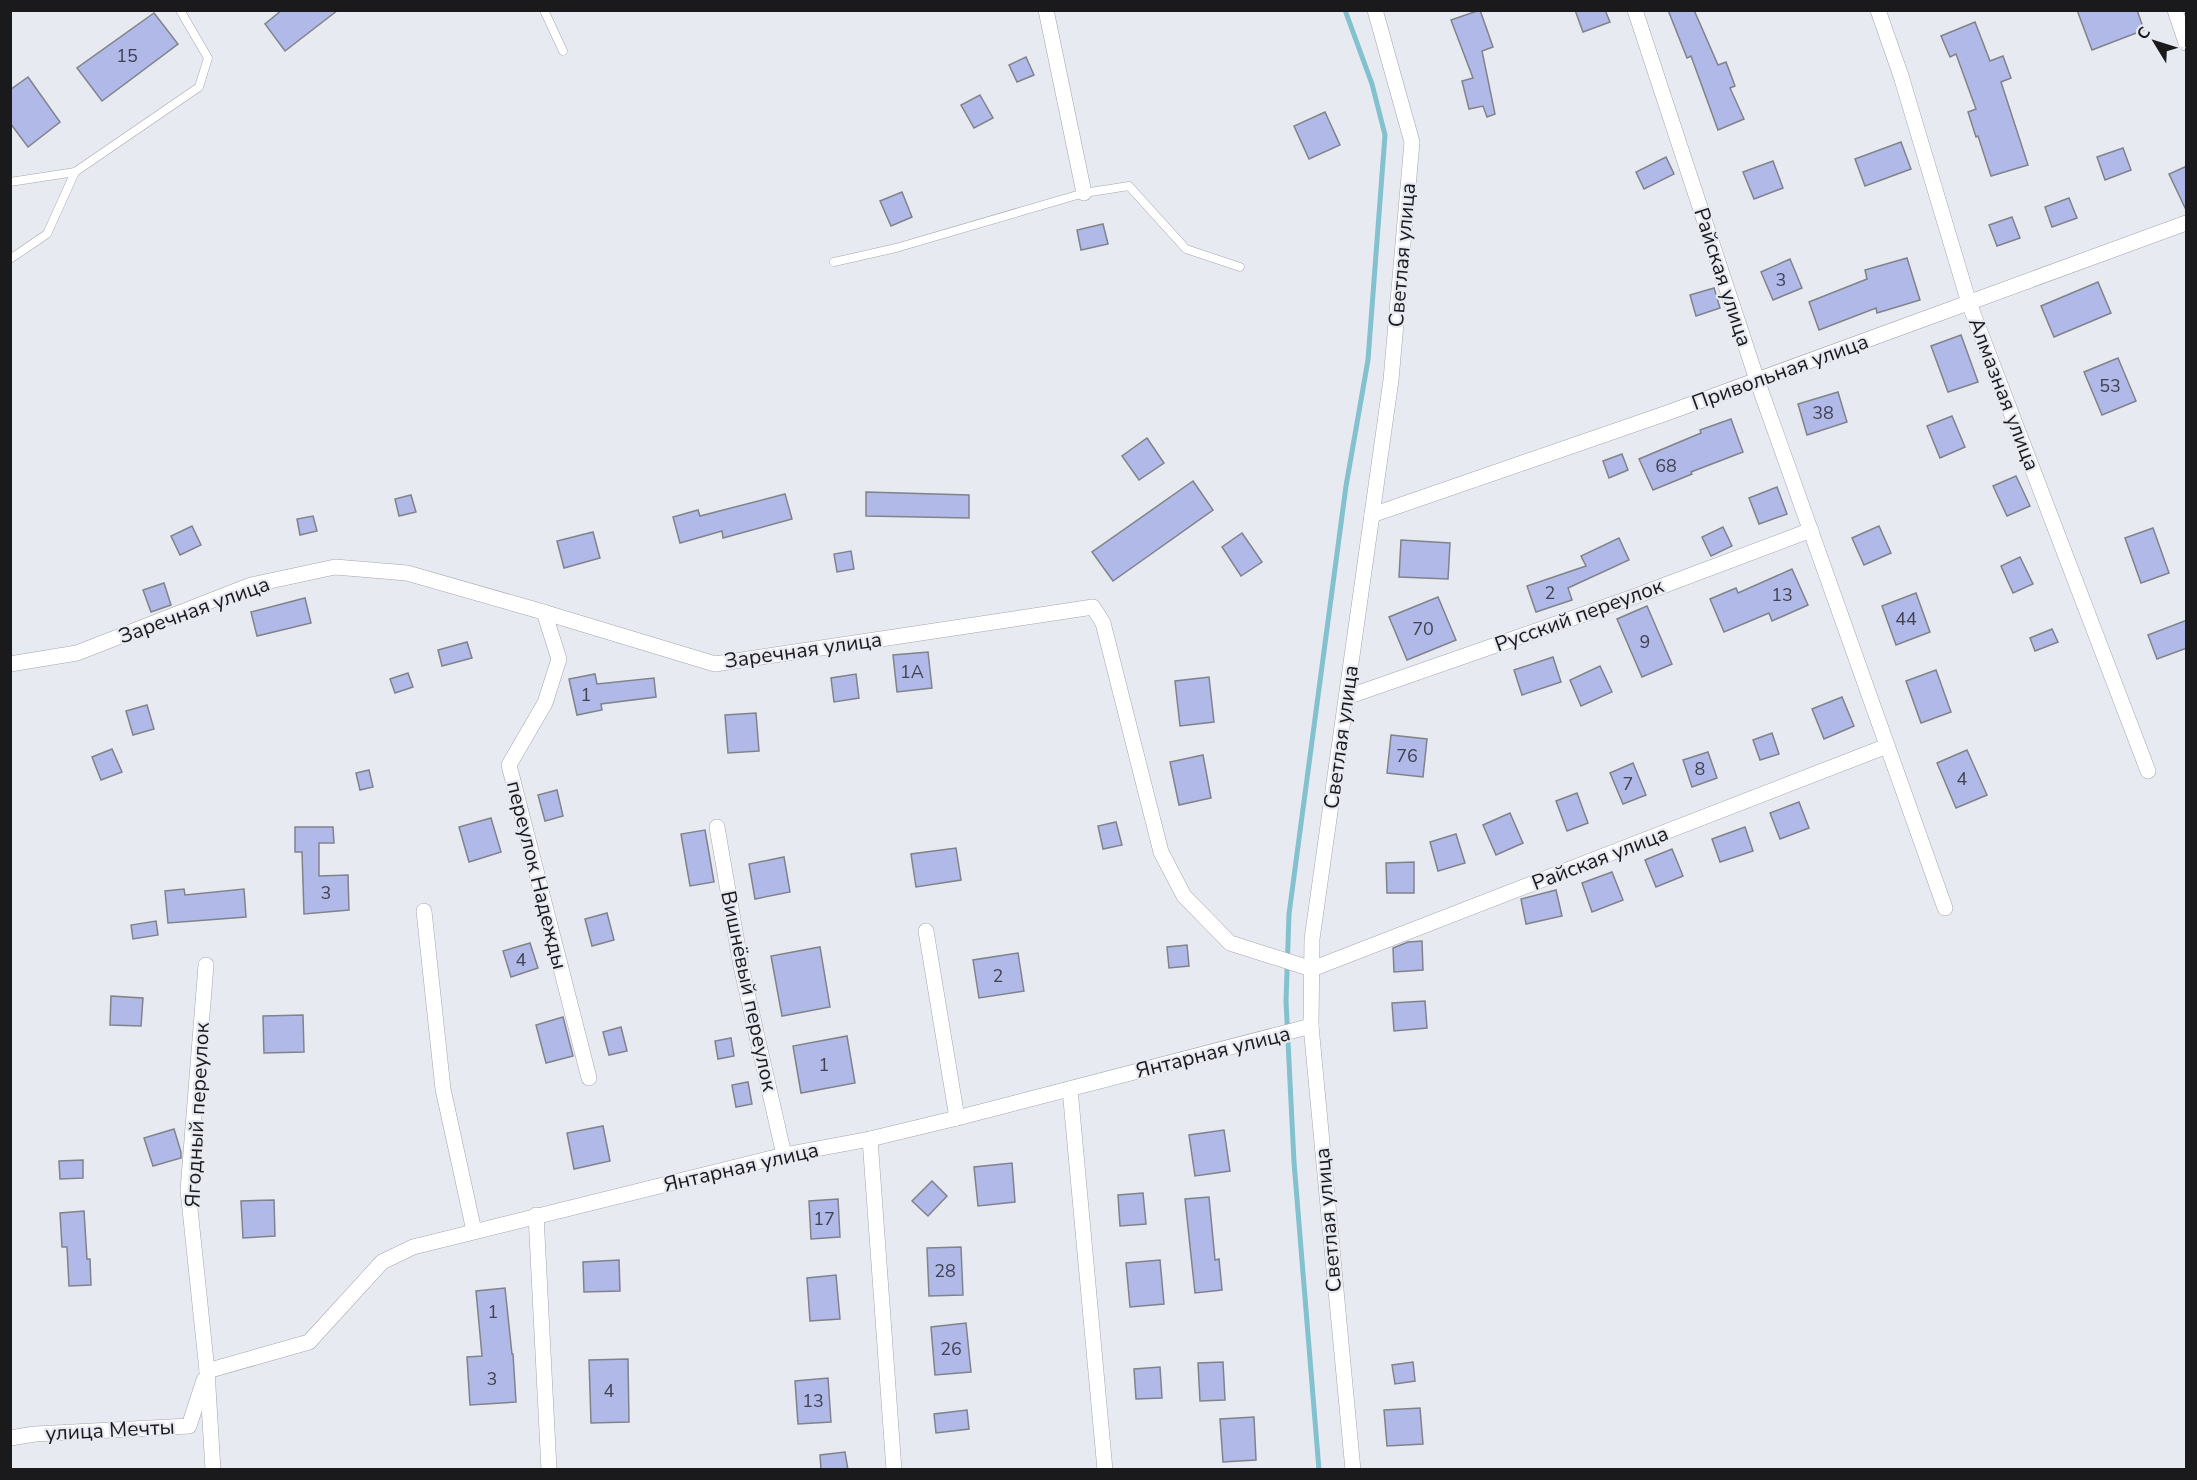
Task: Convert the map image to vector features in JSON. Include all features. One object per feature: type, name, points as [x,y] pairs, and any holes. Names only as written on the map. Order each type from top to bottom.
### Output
[{"type":"street","points":[[1046,10],[1084,193]]},
{"type":"street","name":"Светлая улица","points":[[1353,1470],[1311,1026],[1312,939],[1391,380],[1412,142],[1375,10]]},
{"type":"street","name":"Райская улица","points":[[1635,10],[1757,380],[1945,908]]},
{"type":"street","name":"Алмазная улица","points":[[1878,10],[1901,76],[1969,303],[2148,771]]},
{"type":"street","points":[[2175,10],[2187,43]]},
{"type":"street","name":"Привольная улица","points":[[1372,515],[1757,380],[2187,223]]},
{"type":"street","name":"Русский переулок","points":[[1347,697],[1636,596],[1810,530]]},
{"type":"street","name":"Заречная улица","points":[[10,664],[77,653],[251,585],[335,567],[407,573],[715,664],[1093,607],[1103,623],[1161,852],[1184,896],[1230,943],[1312,969]]},
{"type":"street","name":"переулок Надежды","points":[[544,612],[559,658],[545,703],[509,765],[589,1078]]},
{"type":"street","name":"Райская улица","points":[[1312,969],[1887,746]]},
{"type":"street","name":"Вишнёвый переулок","points":[[717,827],[741,966],[784,1155]]},
{"type":"street","points":[[424,911],[443,1089],[474,1231]]},
{"type":"street","points":[[926,931],[957,1118]]},
{"type":"street","name":"Ягодный переулок","points":[[206,965],[188,1191],[207,1371],[213,1470]]},
{"type":"street","name":"Янтарная улица","points":[[207,1371],[309,1342],[382,1262],[413,1247],[784,1155],[870,1139],[957,1118],[1311,1026]]},
{"type":"street","points":[[1070,1089],[1105,1470]]},
{"type":"street","points":[[870,1139],[894,1470]]},
{"type":"street","points":[[536,1215],[549,1470]]},
{"type":"street","name":"улица Мечты","points":[[10,1438],[35,1434],[189,1426],[207,1371]]},
{"type":"lane","points":[[10,182],[75,172],[199,87],[208,58],[180,10]]},
{"type":"lane","points":[[544,10],[563,51]]},
{"type":"lane","points":[[10,259],[47,234],[75,172]]},
{"type":"lane","points":[[834,262],[896,248],[1084,193],[1129,186],[1186,249],[1240,267]]},
{"type":"building","points":[[282,10],[338,10],[285,51],[265,24]]},
{"type":"building","points":[[1480,10],[1493,47],[1482,51],[1495,114],[1487,117],[1483,106],[1469,109],[1462,81],[1473,78],[1451,20]]},
{"type":"building","points":[[1575,10],[1605,10],[1610,22],[1583,32]]},
{"type":"building","points":[[1668,10],[1694,10],[1718,65],[1726,62],[1735,86],[1730,88],[1744,119],[1718,130],[1691,56],[1687,58]]},
{"type":"building","points":[[2077,10],[2137,10],[2144,30],[2092,50]]},
{"type":"building","points":[[154,13],[178,44],[102,101],[77,68]]},
{"type":"building","points":[[1975,22],[1990,61],[2003,56],[2011,78],[2001,82],[2028,165],[1991,176],[1968,112],[1976,109],[1956,54],[1950,57],[1941,36]]},
{"type":"building","points":[[1026,57],[1034,75],[1017,82],[1009,65]]},
{"type":"building","points":[[28,77],[60,122],[28,147],[10,123],[10,90]]},
{"type":"building","points":[[980,95],[993,118],[974,128],[961,105]]},
{"type":"building","points":[[1325,112],[1340,145],[1309,159],[1294,126]]},
{"type":"building","points":[[1901,142],[1911,169],[1865,186],[1855,159]]},
{"type":"building","points":[[2123,148],[2131,170],[2105,180],[2097,157]]},
{"type":"building","points":[[1666,157],[1674,174],[1644,189],[1636,172]]},
{"type":"building","points":[[1773,161],[1783,188],[1754,199],[1743,172]]},
{"type":"building","points":[[2187,166],[2187,212],[2169,174]]},
{"type":"building","points":[[902,192],[912,217],[891,226],[880,201]]},
{"type":"building","points":[[2069,198],[2077,218],[2052,227],[2045,207]]},
{"type":"building","points":[[2012,217],[2020,238],[1997,246],[1989,225]]},
{"type":"building","points":[[1103,224],[1108,244],[1081,250],[1077,230]]},
{"type":"building","points":[[1907,258],[1920,300],[1877,313],[1876,308],[1819,330],[1809,302],[1867,279],[1865,270]]},
{"type":"building","points":[[1790,259],[1802,288],[1773,300],[1761,272]]},
{"type":"building","points":[[2098,282],[2111,313],[2054,337],[2041,306]]},
{"type":"building","points":[[1714,288],[1720,308],[1696,316],[1690,295]]},
{"type":"building","points":[[1961,335],[1978,382],[1948,392],[1931,346]]},
{"type":"building","points":[[2118,358],[2136,401],[2102,415],[2084,372]]},
{"type":"building","points":[[1838,392],[1847,422],[1807,435],[1798,404]]},
{"type":"building","points":[[1952,416],[1965,447],[1940,458],[1927,426]]},
{"type":"building","points":[[1731,419],[1743,452],[1691,472],[1692,474],[1653,490],[1639,459],[1701,433],[1700,430]]},
{"type":"building","points":[[1147,438],[1164,463],[1139,480],[1122,456]]},
{"type":"building","points":[[1622,454],[1628,470],[1609,478],[1603,461]]},
{"type":"building","points":[[2016,476],[2030,506],[2007,516],[1993,486]]},
{"type":"building","points":[[1193,481],[1213,510],[1113,581],[1092,552]]},
{"type":"building","points":[[1777,487],[1787,514],[1759,524],[1749,498]]},
{"type":"building","points":[[866,492],[969,495],[969,518],[866,516]]},
{"type":"building","points":[[785,494],[792,519],[723,538],[722,531],[680,543],[673,517],[698,510],[700,516]]},
{"type":"building","points":[[411,495],[416,512],[399,516],[395,499]]},
{"type":"building","points":[[313,516],[317,531],[300,535],[297,519]]},
{"type":"building","points":[[192,526],[201,545],[180,555],[171,536]]},
{"type":"building","points":[[1879,526],[1891,553],[1864,565],[1852,538]]},
{"type":"building","points":[[1723,527],[1732,546],[1711,556],[1702,537]]},
{"type":"building","points":[[2153,528],[2169,573],[2141,583],[2125,538]]},
{"type":"building","points":[[593,532],[600,558],[564,568],[557,541]]},
{"type":"building","points":[[1242,533],[1262,562],[1241,576],[1222,547]]},
{"type":"building","points":[[1619,538],[1629,560],[1568,588],[1572,600],[1536,612],[1527,586],[1586,566],[1581,556]]},
{"type":"building","points":[[1401,540],[1450,543],[1448,579],[1399,577]]},
{"type":"building","points":[[851,551],[854,569],[837,572],[834,554]]},
{"type":"building","points":[[2020,557],[2033,584],[2013,593],[2001,566]]},
{"type":"building","points":[[1792,569],[1808,605],[1772,621],[1769,613],[1724,632],[1710,599],[1736,588],[1738,593]]},
{"type":"building","points":[[164,583],[171,605],[151,612],[143,590]]},
{"type":"building","points":[[1916,593],[1930,632],[1896,645],[1882,606]]},
{"type":"building","points":[[1438,597],[1456,640],[1407,660],[1389,617]]},
{"type":"building","points":[[305,598],[311,623],[257,636],[251,612]]},
{"type":"building","points":[[1647,606],[1672,664],[1642,677],[1617,619]]},
{"type":"building","points":[[2187,620],[2187,648],[2157,659],[2148,635]]},
{"type":"building","points":[[2052,629],[2058,642],[2035,651],[2030,638]]},
{"type":"building","points":[[467,642],[472,658],[442,666],[438,650]]},
{"type":"building","points":[[928,652],[932,688],[897,692],[893,655]]},
{"type":"building","points":[[1553,657],[1561,682],[1522,695],[1514,670]]},
{"type":"building","points":[[1600,666],[1612,692],[1581,706],[1570,680]]},
{"type":"building","points":[[1936,670],[1951,712],[1921,723],[1906,681]]},
{"type":"building","points":[[408,673],[413,687],[395,693],[390,679]]},
{"type":"building","points":[[595,674],[597,684],[654,678],[656,697],[601,704],[602,710],[577,715],[569,679]]},
{"type":"building","points":[[856,674],[859,698],[834,702],[831,678]]},
{"type":"building","points":[[1209,677],[1214,722],[1180,726],[1175,681]]},
{"type":"building","points":[[1842,697],[1854,726],[1824,739],[1812,709]]},
{"type":"building","points":[[147,705],[154,729],[133,735],[126,711]]},
{"type":"building","points":[[756,713],[759,751],[728,753],[725,715]]},
{"type":"building","points":[[1772,733],[1779,754],[1760,760],[1753,740]]},
{"type":"building","points":[[1391,735],[1427,739],[1423,777],[1387,773]]},
{"type":"building","points":[[112,749],[122,772],[101,780],[92,757]]},
{"type":"building","points":[[1967,750],[1987,795],[1956,808],[1937,763]]},
{"type":"building","points":[[1708,752],[1717,778],[1692,787],[1683,760]]},
{"type":"building","points":[[1203,755],[1211,798],[1179,805],[1170,762]]},
{"type":"building","points":[[1633,763],[1646,795],[1623,804],[1610,773]]},
{"type":"building","points":[[369,770],[373,787],[360,790],[356,773]]},
{"type":"building","points":[[557,790],[563,816],[545,821],[538,795]]},
{"type":"building","points":[[1577,793],[1588,823],[1567,831],[1556,801]]},
{"type":"building","points":[[1799,802],[1809,828],[1780,839],[1770,813]]},
{"type":"building","points":[[1510,813],[1523,843],[1496,855],[1483,825]]},
{"type":"building","points":[[491,818],[501,852],[469,862],[459,827]]},
{"type":"building","points":[[1116,822],[1122,845],[1103,849],[1098,826]]},
{"type":"building","points":[[295,827],[333,827],[334,843],[319,843],[319,876],[348,875],[349,910],[304,914],[302,852],[295,852]]},
{"type":"building","points":[[1745,827],[1753,851],[1720,862],[1712,839]]},
{"type":"building","points":[[705,830],[714,882],[690,886],[681,834]]},
{"type":"building","points":[[1456,834],[1465,863],[1438,871],[1430,842]]},
{"type":"building","points":[[956,848],[961,880],[916,887],[911,854]]},
{"type":"building","points":[[1672,849],[1683,876],[1656,887],[1645,860]]},
{"type":"building","points":[[784,857],[790,892],[755,899],[749,864]]},
{"type":"building","points":[[1414,862],[1414,893],[1387,893],[1386,863]]},
{"type":"building","points":[[1612,872],[1623,900],[1592,912],[1582,883]]},
{"type":"building","points":[[184,889],[185,895],[244,889],[246,917],[168,923],[165,891]]},
{"type":"building","points":[[1556,890],[1562,916],[1526,924],[1521,899]]},
{"type":"building","points":[[607,913],[614,940],[592,946],[585,919]]},
{"type":"building","points":[[156,921],[158,935],[133,939],[131,925]]},
{"type":"building","points":[[1422,941],[1423,970],[1394,972],[1393,948],[1408,942]]},
{"type":"building","points":[[530,943],[538,968],[511,977],[503,951]]},
{"type":"building","points":[[1187,945],[1189,966],[1169,968],[1167,947]]},
{"type":"building","points":[[820,947],[830,1007],[782,1016],[771,956]]},
{"type":"building","points":[[1018,953],[1024,991],[979,998],[973,960]]},
{"type":"building","points":[[111,996],[143,998],[141,1026],[110,1025]]},
{"type":"building","points":[[1425,1001],[1427,1028],[1394,1031],[1392,1003]]},
{"type":"building","points":[[303,1015],[304,1052],[264,1053],[263,1016]]},
{"type":"building","points":[[563,1017],[573,1056],[546,1063],[536,1025]]},
{"type":"building","points":[[621,1027],[627,1051],[609,1055],[603,1032]]},
{"type":"building","points":[[847,1036],[855,1083],[801,1093],[793,1046]]},
{"type":"building","points":[[731,1038],[734,1056],[718,1059],[715,1041]]},
{"type":"building","points":[[748,1082],[752,1104],[736,1107],[732,1085]]},
{"type":"building","points":[[603,1126],[610,1161],[574,1169],[567,1133]]},
{"type":"building","points":[[174,1129],[181,1158],[153,1166],[144,1138]]},
{"type":"building","points":[[1224,1130],[1230,1171],[1195,1176],[1189,1135]]},
{"type":"building","points":[[83,1160],[83,1178],[60,1179],[59,1161]]},
{"type":"building","points":[[1012,1163],[1015,1202],[978,1206],[974,1167]]},
{"type":"building","points":[[932,1181],[947,1196],[928,1216],[912,1201]]},
{"type":"building","points":[[1143,1193],[1146,1224],[1120,1226],[1118,1195]]},
{"type":"building","points":[[1209,1197],[1215,1260],[1219,1259],[1222,1290],[1195,1293],[1185,1199]]},
{"type":"building","points":[[838,1199],[840,1237],[811,1239],[809,1201]]},
{"type":"building","points":[[274,1200],[275,1236],[243,1238],[241,1201]]},
{"type":"building","points":[[84,1211],[91,1285],[69,1286],[67,1247],[62,1247],[60,1213]]},
{"type":"building","points":[[961,1247],[963,1295],[929,1296],[927,1248]]},
{"type":"building","points":[[619,1260],[620,1291],[584,1292],[583,1262]]},
{"type":"building","points":[[1160,1260],[1164,1304],[1130,1307],[1126,1263]]},
{"type":"building","points":[[836,1275],[840,1319],[810,1321],[807,1278]]},
{"type":"building","points":[[505,1288],[516,1402],[470,1405],[467,1357],[482,1356],[476,1291]]},
{"type":"building","points":[[966,1323],[971,1372],[935,1375],[931,1327]]},
{"type":"building","points":[[628,1359],[629,1422],[591,1423],[589,1360]]},
{"type":"building","points":[[1223,1362],[1225,1400],[1200,1401],[1198,1363]]},
{"type":"building","points":[[1413,1362],[1415,1381],[1395,1384],[1392,1365]]},
{"type":"building","points":[[1160,1367],[1162,1398],[1136,1399],[1134,1369]]},
{"type":"building","points":[[828,1378],[831,1422],[798,1424],[795,1381]]},
{"type":"building","points":[[1420,1408],[1423,1444],[1387,1446],[1384,1410]]},
{"type":"building","points":[[967,1410],[969,1429],[936,1433],[934,1414]]},
{"type":"building","points":[[1254,1417],[1256,1460],[1223,1462],[1220,1419]]},
{"type":"building","points":[[845,1452],[848,1470],[821,1470],[820,1455]]},
{"type":"waterway","points":[[1319,1470],[1294,1162],[1286,1001],[1289,914],[1346,486],[1368,360],[1385,135],[1372,84],[1345,10]]}]
